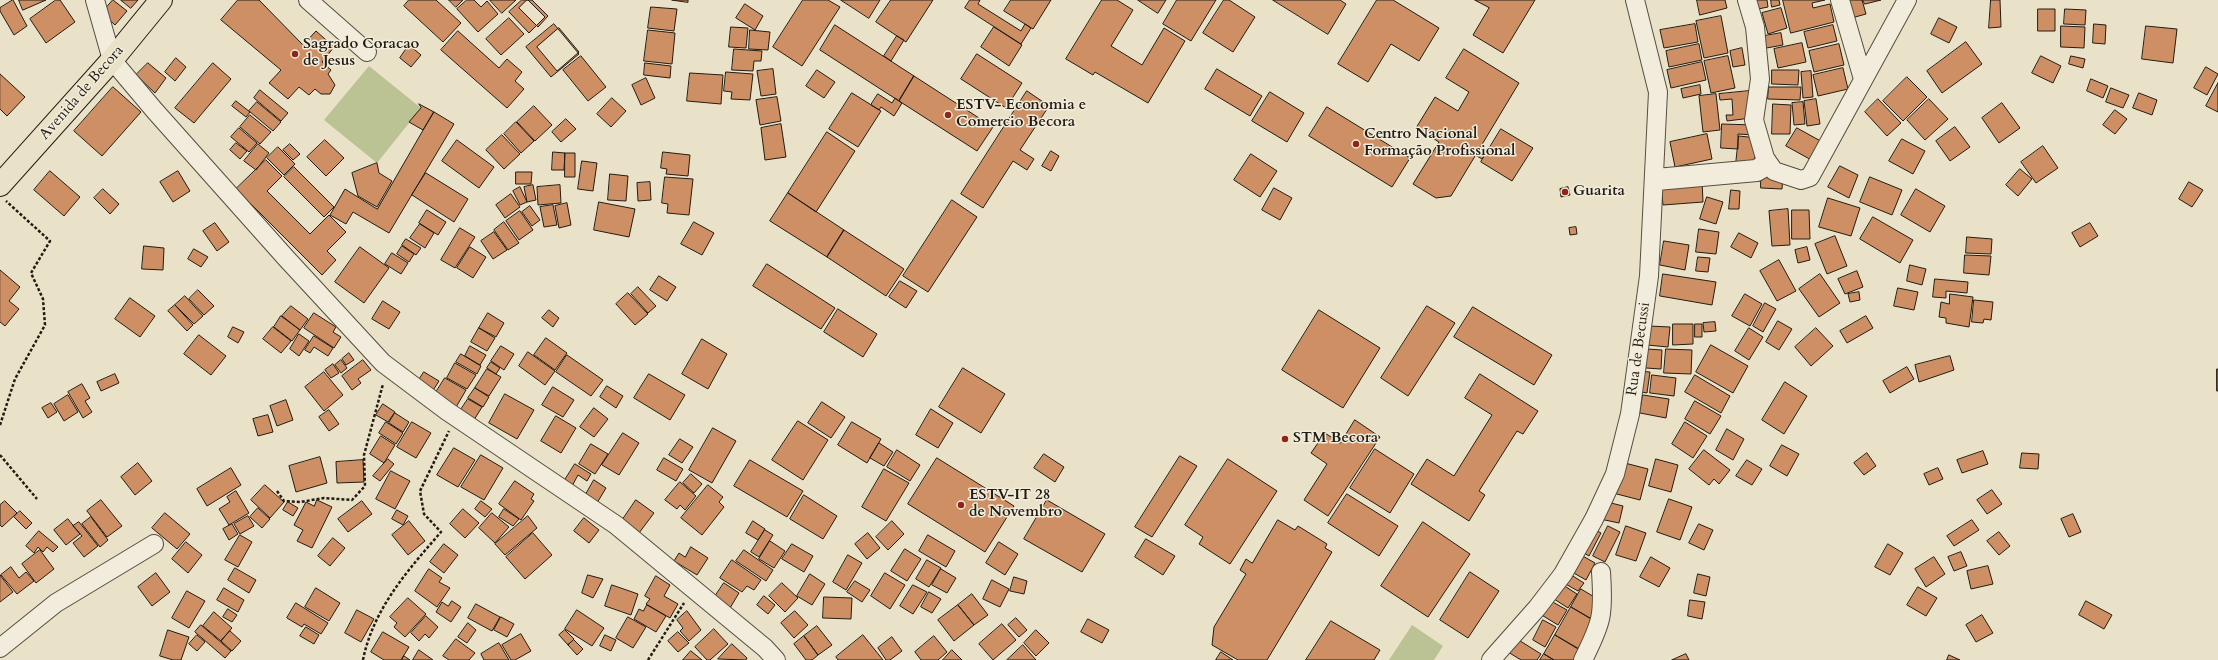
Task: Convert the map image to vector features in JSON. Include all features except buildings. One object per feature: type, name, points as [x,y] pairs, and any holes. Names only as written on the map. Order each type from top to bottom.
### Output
[{"type":"main road","name":"Avenida de Becora","points":[[0,185],[112,60],[161,0]]},
{"type":"street","points":[[94,0],[112,60],[155,112],[286,258],[388,366],[455,416],[616,525],[776,660]]},
{"type":"street","points":[[308,0],[367,52]]},
{"type":"street","name":"Rua de Becussi","points":[[1491,660],[1538,608],[1563,574],[1594,519],[1615,474],[1630,414],[1649,276],[1658,92],[1635,0]]},
{"type":"street","points":[[1747,0],[1755,27],[1760,79],[1754,120],[1768,164],[1774,171],[1801,180],[1810,178],[1907,0]]},
{"type":"street","points":[[1840,0],[1863,79]]},
{"type":"street","points":[[1768,164],[1757,172],[1657,181],[1656,178],[1756,169],[1768,164]]},
{"type":"street","points":[[0,648],[56,603],[154,544]]},
{"type":"street","points":[[1583,660],[1601,620],[1604,604],[1601,572]]},
{"type":"street","points":[[0,652],[10,660]]},
{"type":"path","points":[[0,196],[50,241],[31,273],[43,299],[45,325],[15,379],[0,425]]},
{"type":"path","points":[[277,490],[284,501],[300,502],[324,498],[352,500],[365,486],[364,455],[388,366]]},
{"type":"path","points":[[363,660],[367,639],[392,591],[441,532],[424,514],[420,491],[441,451],[455,416]]},
{"type":"path","points":[[0,455],[37,499]]},
{"type":"path","points":[[648,660],[693,589]]},
{"type":"green space","points":[[369,66],[421,108],[377,163],[324,120]]},
{"type":"green space","points":[[1412,625],[1443,646],[1434,660],[1389,660]]},
{"type":"place","name":"Sagrado Coracao de Jesus","points":[[295,54]]},
{"type":"place","name":"ESTV- Economia e Comercio Becora","points":[[948,115]]},
{"type":"place","name":"Centro Nacional Formação Profissional","points":[[1356,144]]},
{"type":"place","name":"Guarita","points":[[1565,192]]},
{"type":"place","name":"STM Becora","points":[[1285,439]]},
{"type":"place","name":"ESTV-IT 28 de Novembro","points":[[961,505]]}]
